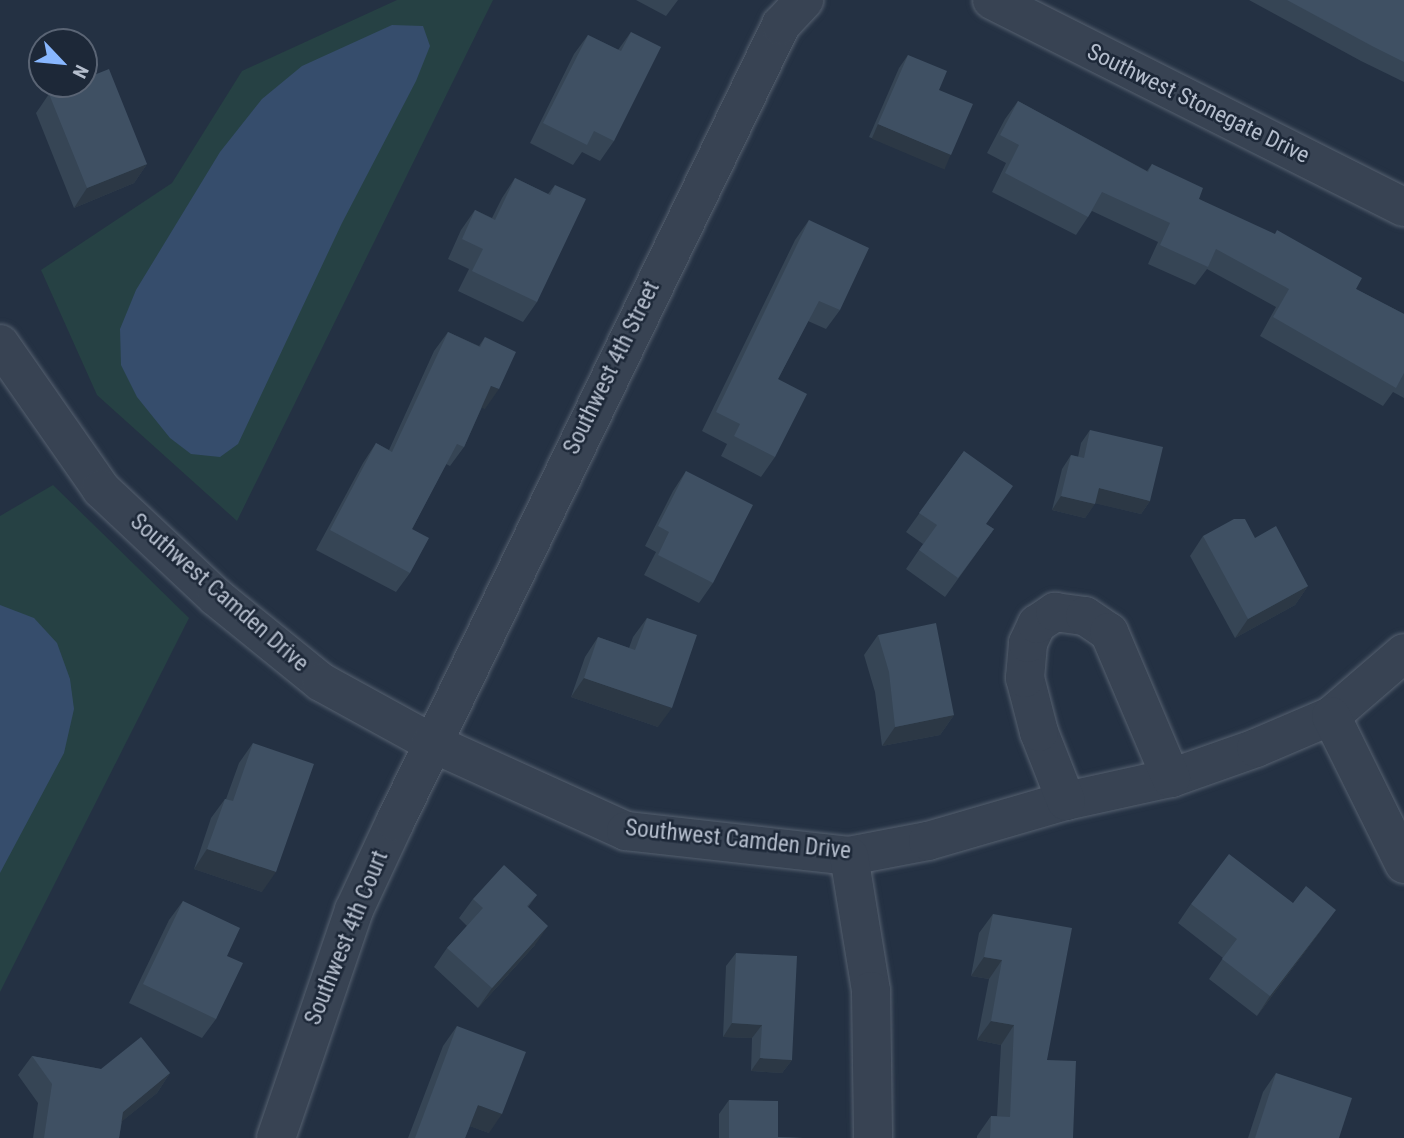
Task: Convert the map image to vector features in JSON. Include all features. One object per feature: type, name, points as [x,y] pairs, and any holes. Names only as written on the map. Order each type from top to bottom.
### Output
[{"type":"street","name":"Southwest 4th Street","points":[[432,743],[781,25],[804,0]]},
{"type":"street","name":"Southwest Stonegate Drive","points":[[992,0],[1404,206]]},
{"type":"street","name":"Southwest Camden Drive","points":[[0,344],[101,489],[216,597],[321,682],[432,743],[626,831],[849,856],[929,841],[1066,801],[1171,778],[1331,716],[1404,653]]},
{"type":"street","points":[[1066,801],[1040,732],[1026,678],[1028,643],[1037,624],[1055,612],[1085,616],[1109,632],[1171,778]]},
{"type":"street","points":[[1331,716],[1404,864]]},
{"type":"street","name":"Southwest 4th Court","points":[[276,1138],[354,910],[432,743]]},
{"type":"street","points":[[849,856],[872,991],[873,1138]]},
{"type":"green space","points":[[397,0],[493,0],[237,521],[97,395],[41,270],[172,183],[242,71]]},
{"type":"green space","points":[[53,485],[189,618],[0,992],[0,516]]},
{"type":"water","points":[[392,25],[423,26],[430,46],[416,81],[342,223],[238,444],[220,457],[191,454],[170,438],[137,397],[121,365],[120,329],[136,290],[220,152],[262,99],[302,66]]},
{"type":"water","points":[[0,605],[34,618],[57,643],[70,679],[74,709],[64,753],[0,873]]},
{"type":"building","points":[[1287,0],[1404,0],[1404,62],[1372,46]]},
{"type":"building","points":[[631,32],[661,47],[614,141],[594,131],[587,145],[543,123],[588,35],[621,51]]},
{"type":"building","points":[[908,55],[947,71],[939,90],[973,104],[951,155],[878,124]]},
{"type":"building","points":[[109,69],[147,164],[87,188],[51,98],[98,98],[98,73]]},
{"type":"building","points":[[1018,101],[1148,172],[1152,164],[1203,188],[1199,199],[1275,234],[1277,230],[1362,278],[1356,289],[1404,314],[1404,373],[1396,388],[1273,317],[1289,289],[1216,249],[1208,267],[1160,245],[1170,223],[1102,192],[1088,217],[1005,173],[1019,145],[1000,135]]},
{"type":"building","points":[[515,178],[550,195],[555,185],[586,199],[537,302],[472,271],[483,249],[462,239],[475,210],[495,220]]},
{"type":"building","points":[[809,220],[869,248],[840,310],[819,301],[778,379],[807,394],[775,457],[734,436],[740,424],[716,412]]},
{"type":"building","points":[[448,332],[480,347],[485,337],[516,352],[499,389],[491,386],[464,447],[457,444],[412,529],[429,538],[410,573],[330,530],[376,443],[392,452]]},
{"type":"building","points":[[1090,430],[1163,447],[1150,501],[1099,488],[1095,504],[1061,496],[1071,455],[1084,458]]},
{"type":"building","points":[[964,451],[1013,486],[986,524],[994,529],[958,578],[919,550],[937,525],[919,513]]},
{"type":"building","points":[[686,471],[753,505],[713,583],[658,555],[669,532],[658,526]]},
{"type":"building","points":[[1234,519],[1245,519],[1255,538],[1276,526],[1308,586],[1248,619],[1203,536]]},
{"type":"building","points":[[647,618],[697,635],[672,708],[584,678],[598,637],[635,650]]},
{"type":"building","points":[[936,623],[954,715],[895,727],[889,672],[878,635]]},
{"type":"building","points":[[253,743],[314,764],[276,872],[207,849],[225,799],[233,801]]},
{"type":"building","points":[[1229,854],[1293,903],[1306,886],[1336,910],[1270,996],[1222,959],[1237,939],[1191,904]]},
{"type":"building","points":[[504,865],[537,895],[527,906],[548,926],[492,988],[447,948],[483,908],[473,899]]},
{"type":"building","points":[[183,901],[240,928],[227,956],[243,963],[216,1019],[143,984]]},
{"type":"building","points":[[993,914],[1072,928],[1047,1060],[1076,1061],[1073,1138],[990,1138],[991,1116],[1010,1117],[1014,1025],[991,1021],[1002,960],[984,957]]},
{"type":"building","points":[[736,953],[797,956],[792,1060],[760,1058],[762,1025],[732,1023]]},
{"type":"building","points":[[457,1026],[526,1052],[502,1114],[478,1105],[465,1138],[415,1138]]},
{"type":"building","points":[[141,1037],[170,1073],[123,1112],[119,1138],[44,1138],[52,1084],[32,1056],[101,1069]]},
{"type":"building","points":[[1276,1073],[1352,1098],[1339,1138],[1255,1138]]},
{"type":"building","points":[[729,1100],[778,1101],[778,1137],[803,1138],[729,1138]]}]
